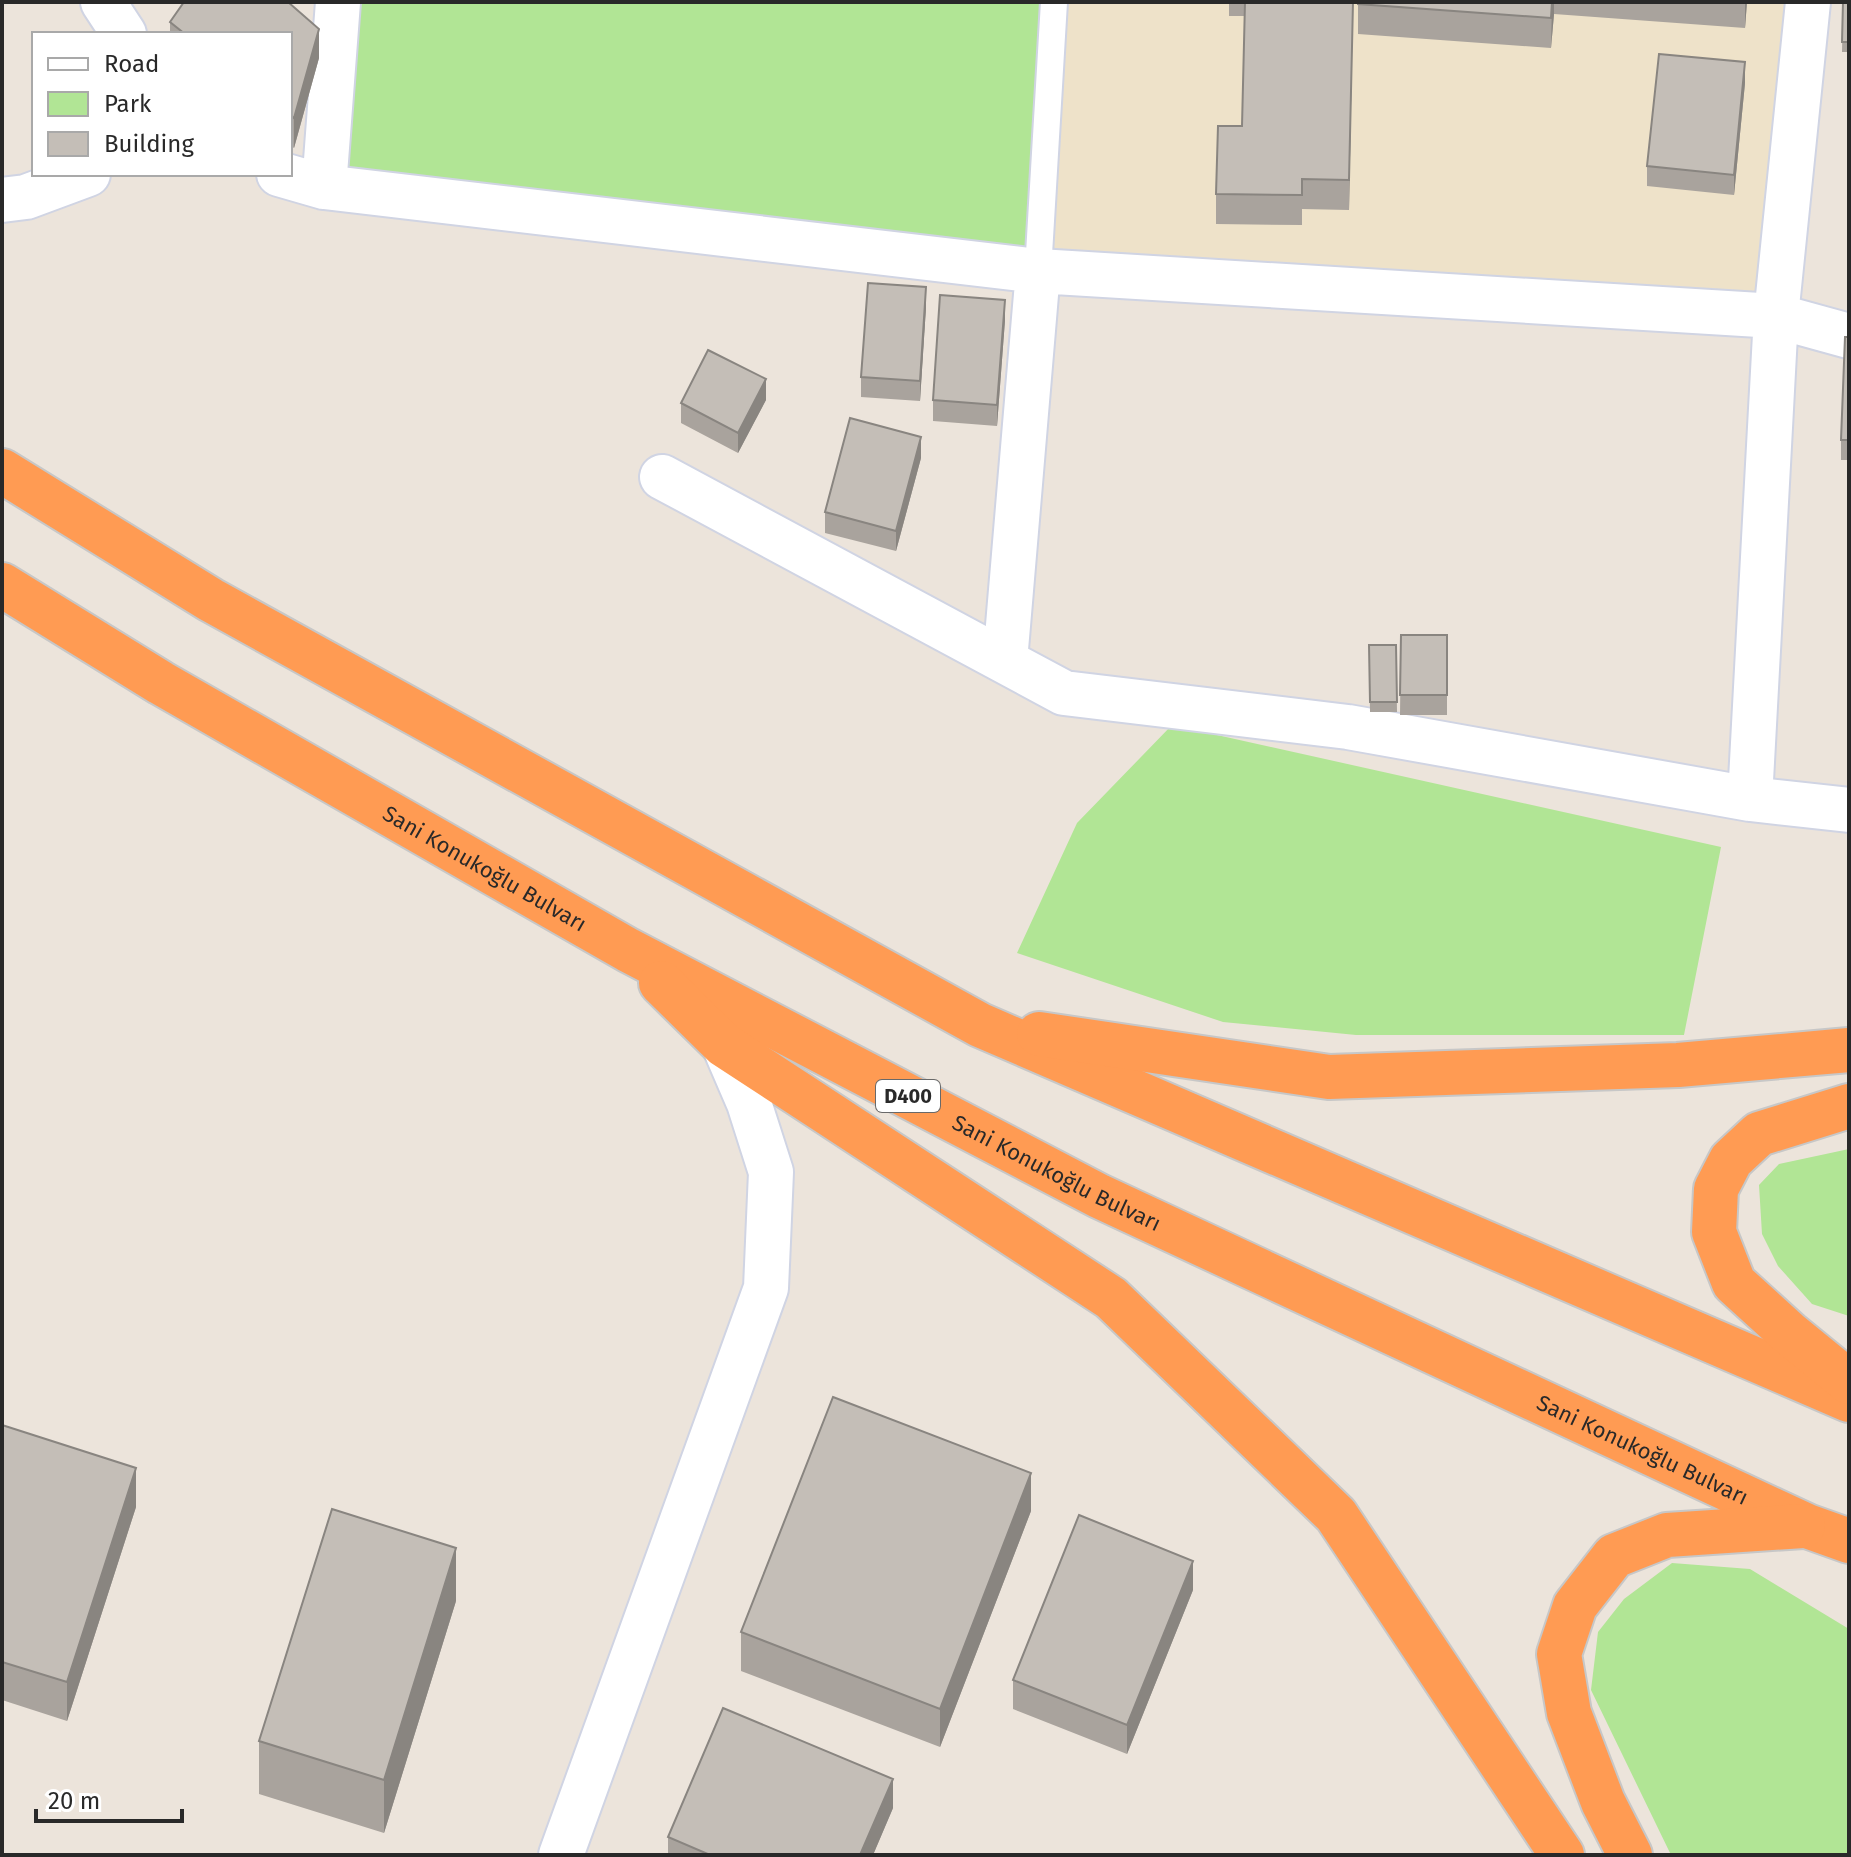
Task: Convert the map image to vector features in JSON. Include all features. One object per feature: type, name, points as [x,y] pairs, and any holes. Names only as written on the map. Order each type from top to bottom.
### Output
[{"type":"highway","points":[[2,471],[211,600],[980,1025],[1849,1400]]},
{"type":"highway","name":"Sani Konukoğlu Bulvarı","points":[[2,585],[161,683],[628,950],[1099,1196],[1807,1526],[1849,1541]]},
{"type":"highway","points":[[628,950],[724,1045],[1111,1298],[1336,1515],[1562,1855]]},
{"type":"highway","points":[[980,1025],[1329,1077],[1678,1065],[1849,1050]]},
{"type":"highway","points":[[1849,1106],[1759,1134],[1731,1160],[1716,1189],[1714,1232],[1734,1283],[1849,1382]]},
{"type":"highway","points":[[1630,1855],[1603,1802],[1569,1713],[1559,1654],[1575,1606],[1614,1556],[1667,1535],[1807,1526]]},
{"type":"street","points":[[103,2],[123,32]]},
{"type":"street","points":[[324,187],[338,2]]},
{"type":"street","points":[[1750,799],[1776,316],[1808,2]]},
{"type":"street","points":[[2,200],[26,197],[83,176]]},
{"type":"street","points":[[286,176],[324,187],[1038,271],[1776,316],[1849,336]]},
{"type":"street","points":[[1005,661],[1038,271]]},
{"type":"street","points":[[662,477],[1064,693],[1348,727],[1750,799],[1849,810]]},
{"type":"street","points":[[561,1855],[766,1288],[771,1172],[749,1103],[724,1045]]},
{"type":"lane","points":[[1038,271],[1054,2]]},
{"type":"shaded area","points":[[1054,2],[1808,2],[1776,316],[1038,271]]},
{"type":"green space","points":[[338,2],[1054,2],[1038,271],[324,187]]},
{"type":"green space","points":[[1172,725],[1721,847],[1684,1035],[1356,1035],[1223,1022],[1017,953],[1077,823]]},
{"type":"green space","points":[[1849,1149],[1849,1316],[1812,1304],[1778,1266],[1762,1234],[1759,1185],[1779,1164]]},
{"type":"green space","points":[[1672,1563],[1750,1569],[1849,1629],[1849,1855],[1671,1855],[1591,1690],[1598,1632],[1624,1599]]},
{"type":"building","points":[[184,2],[288,2],[319,29],[294,118],[292,32],[182,32],[170,22]]},
{"type":"building","points":[[1245,2],[1353,2],[1349,180],[1302,179],[1302,195],[1216,194],[1218,126],[1242,126]]},
{"type":"building","points":[[1358,2],[1552,2],[1551,18]]},
{"type":"building","points":[[1843,2],[1849,2],[1849,42],[1842,42]]},
{"type":"building","points":[[1659,54],[1745,62],[1734,175],[1647,166]]},
{"type":"building","points":[[868,283],[926,287],[920,381],[861,377]]},
{"type":"building","points":[[940,295],[1005,300],[997,405],[933,400]]},
{"type":"building","points":[[1845,337],[1849,337],[1849,440],[1841,440]]},
{"type":"building","points":[[708,350],[766,379],[738,433],[681,403]]},
{"type":"building","points":[[850,418],[921,437],[896,531],[825,512]]},
{"type":"building","points":[[1401,635],[1447,635],[1447,695],[1400,695]]},
{"type":"building","points":[[1369,645],[1396,645],[1397,702],[1370,702]]},
{"type":"building","points":[[833,1397],[1031,1473],[940,1709],[741,1632]]},
{"type":"building","points":[[2,1425],[136,1468],[67,1682],[2,1662]]},
{"type":"building","points":[[332,1509],[456,1548],[384,1780],[259,1741]]},
{"type":"building","points":[[1079,1515],[1193,1561],[1127,1725],[1013,1680]]},
{"type":"building","points":[[723,1708],[893,1779],[860,1855],[710,1855],[668,1837]]}]
